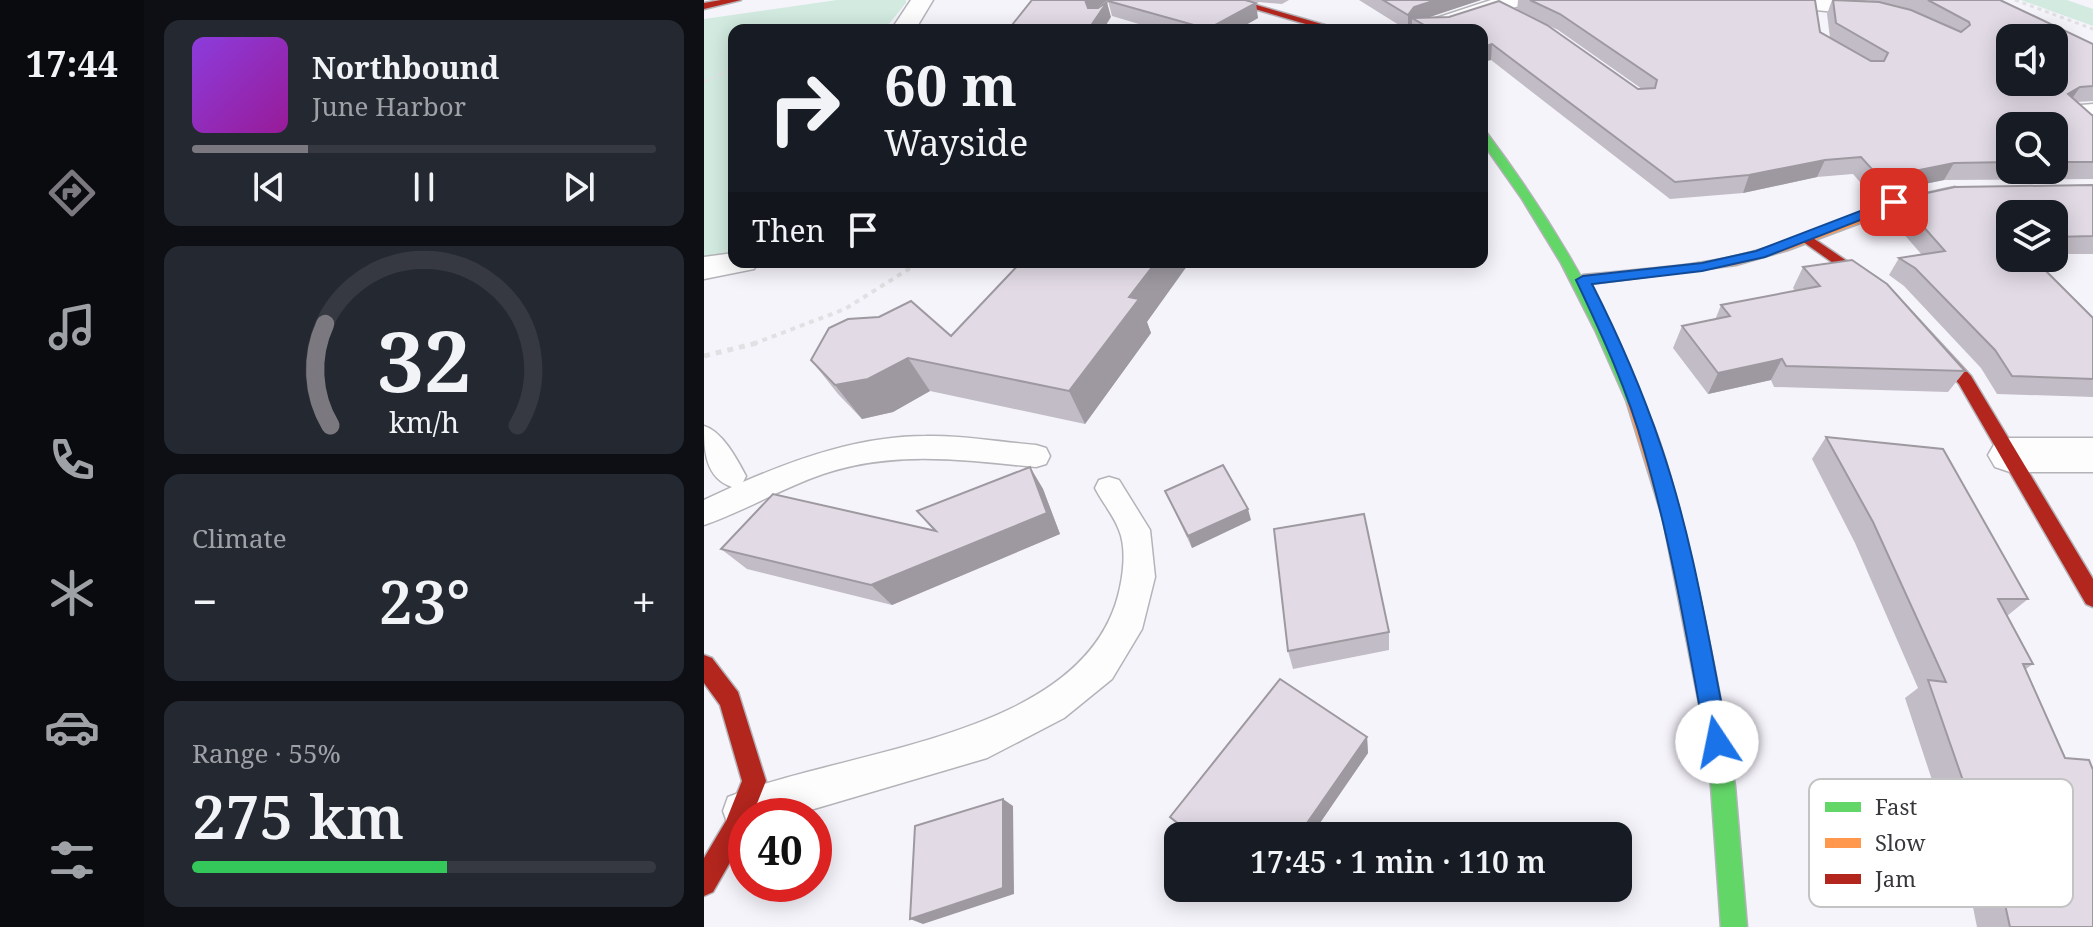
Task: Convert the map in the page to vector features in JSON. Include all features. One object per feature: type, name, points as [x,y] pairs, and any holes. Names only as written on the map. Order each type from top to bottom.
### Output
[{"type":"street","points":[[704,6],[736,0]]},
{"type":"street","points":[[907,24],[922,0]]},
{"type":"street","points":[[1229,0],[1319,24]]},
{"type":"street","points":[[1784,0],[1816,14],[1839,3],[1874,9]]},
{"type":"street","points":[[1448,24],[1511,9]]},
{"type":"street","points":[[1488,141],[1518,177],[1583,280],[1614,344],[1653,447],[1682,557],[1717,742],[1734,927]]},
{"type":"street","points":[[1583,280],[1702,267],[1760,254],[1807,238],[1877,206],[1944,192],[1971,190]]},
{"type":"street","points":[[1807,238],[1889,296],[1965,380],[2093,598]]},
{"type":"street","points":[[704,268],[728,264]]},
{"type":"street","points":[[2010,455],[2093,455]]},
{"type":"street","points":[[704,665],[730,700],[754,781],[747,798]]},
{"type":"street","points":[[704,883],[728,838]]},
{"type":"lane","points":[[2093,109],[2069,111],[2093,130]]},
{"type":"lane","points":[[704,436],[732,476]]},
{"type":"lane","points":[[704,513],[779,478],[861,451],[926,446],[1036,456]]},
{"type":"lane","points":[[787,798],[987,740],[1052,706],[1100,668],[1126,629],[1139,577],[1135,530],[1109,488]]},
{"type":"path","points":[[2015,0],[2093,29]]},
{"type":"path","points":[[704,81],[728,71]]},
{"type":"path","points":[[704,356],[800,330],[859,302],[911,268]]},
{"type":"green space","points":[[837,0],[906,0],[889,24],[728,24],[728,257],[704,260],[704,19]]},
{"type":"green space","points":[[2021,0],[2067,0],[2093,9],[2093,26]]},
{"type":"building","points":[[1032,0],[1085,0],[1088,8],[1098,8],[1107,2],[1092,24],[1013,24]]},
{"type":"building","points":[[1245,0],[1256,3],[1217,24],[1190,24],[1108,1]]},
{"type":"building","points":[[1383,0],[1436,0],[1414,7],[1408,15]]},
{"type":"building","points":[[1530,0],[1815,0],[1820,32],[1871,61],[1884,61],[1888,53],[1836,23],[1833,0],[1879,2],[1911,10],[1961,32],[1970,25],[1969,22],[1928,0],[2000,0],[2051,24],[1996,24],[1996,96],[2068,94],[2093,116],[2093,162],[2068,162],[2068,112],[1996,112],[1996,162],[1954,163],[1880,178],[1861,157],[1825,160],[1749,175],[1675,182],[1492,44],[1488,45],[1488,24],[1422,24],[1412,18],[1449,17],[1499,1],[1547,25],[1638,89],[1655,88],[1657,80],[1560,14]]},
{"type":"building","points":[[2068,32],[2093,44],[2093,86],[2080,87],[2068,94]]},
{"type":"building","points":[[2093,185],[2093,236],[2068,237],[2068,200],[1996,200],[1996,272],[2047,272],[2093,318],[2093,379],[2012,376],[1995,350],[1915,268],[1899,258],[1945,251],[1899,199],[1955,187]]},
{"type":"building","points":[[1852,260],[1887,284],[1965,371],[1786,366],[1782,359],[1718,373],[1682,326],[1730,316],[1721,305],[1820,286],[1803,267]]},
{"type":"building","points":[[1015,268],[1151,268],[1129,297],[1139,299],[1069,391],[908,358],[868,379],[835,385],[811,360],[829,328],[848,319],[879,317],[911,301],[951,336]]},
{"type":"building","points":[[1826,437],[1943,449],[2028,599],[1998,599],[2033,664],[2023,664],[2065,758],[2089,760],[2093,770],[2093,927],[2010,927],[2006,907],[2073,907],[2073,779],[1962,779],[1928,680],[1946,682],[1873,522]]},
{"type":"building","points":[[1223,465],[1248,509],[1188,536],[1165,491]]},
{"type":"building","points":[[1030,467],[1047,513],[871,585],[721,549],[773,494],[936,531],[917,511]]},
{"type":"building","points":[[1364,514],[1389,632],[1288,651],[1274,529]]},
{"type":"building","points":[[1280,679],[1367,737],[1308,822],[1176,822],[1170,817]]},
{"type":"building","points":[[1003,799],[1003,888],[910,919],[915,826]]},
{"type":"traffic: fast","points":[[1488,142],[1568,263],[1603,330],[1635,403]]},
{"type":"traffic: fast","points":[[1713,719],[1723,786],[1734,927]]},
{"type":"traffic: slow","points":[[1583,280],[1693,268],[1758,255],[1879,210],[1955,191]]},
{"type":"traffic: slow","points":[[1635,403],[1673,519],[1713,719]]},
{"type":"traffic: jam","points":[[704,6],[736,0]]},
{"type":"traffic: jam","points":[[1229,0],[1315,24]]},
{"type":"traffic: jam","points":[[1807,238],[1889,296],[1965,380],[2093,598]]},
{"type":"traffic: jam","points":[[704,665],[730,700],[754,781],[735,829],[704,883]]},
{"type":"route","points":[[1717,742],[1682,557],[1653,447],[1614,344],[1583,280],[1702,267],[1760,254],[1807,238],[1877,206],[1894,202]]}]
